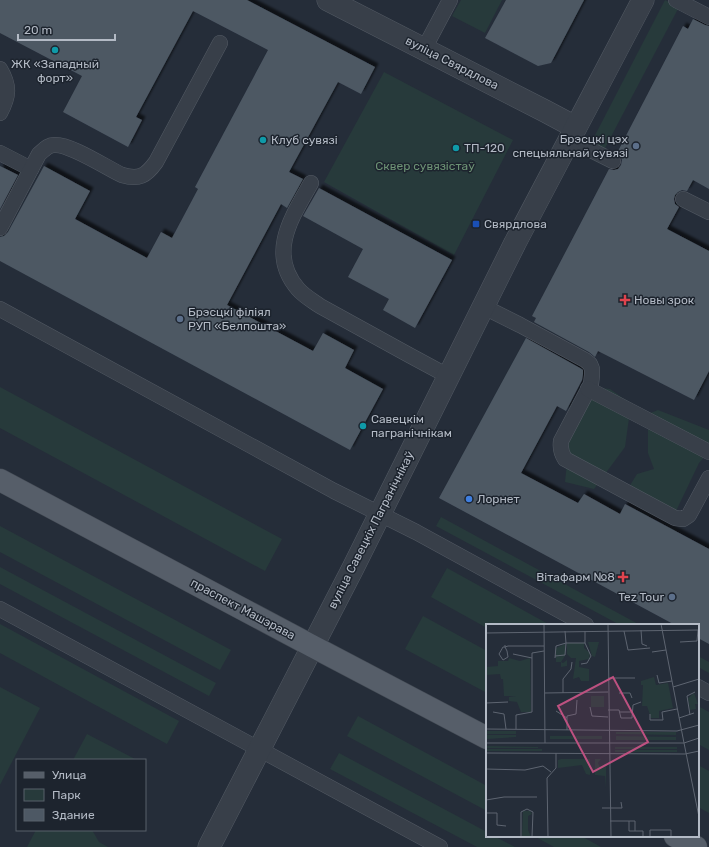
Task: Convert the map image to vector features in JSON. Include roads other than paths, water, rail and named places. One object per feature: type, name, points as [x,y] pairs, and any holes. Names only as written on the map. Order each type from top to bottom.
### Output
[{"type":"main road","name":"праспект Машэрава","points":[[0,480],[486,737]]},
{"type":"main road","points":[[677,837],[696,847]]},
{"type":"street","name":"вуліца Свярдлова","points":[[328,0],[538,108],[572,133]]},
{"type":"street","name":"вуліца Савецкіх Пагранічнікаў","points":[[208,847],[380,514],[515,243],[643,0]]},
{"type":"lane","points":[[424,49],[450,0]]},
{"type":"lane","points":[[676,0],[709,17]]},
{"type":"lane","points":[[0,228],[39,154],[48,146],[59,145],[70,148],[122,175],[138,177],[144,175],[156,162],[220,43]]},
{"type":"lane","points":[[0,69],[5,78],[7,87],[7,98],[0,113]]},
{"type":"lane","points":[[572,133],[613,161]]},
{"type":"lane","points":[[0,152],[32,169]]},
{"type":"lane","points":[[311,183],[290,222],[283,244],[285,267],[290,278],[298,289],[320,306],[448,376]]},
{"type":"lane","points":[[683,198],[709,212]]},
{"type":"lane","points":[[484,307],[590,364],[592,369],[590,384],[561,441],[561,450],[566,459],[675,518],[683,519],[689,515],[709,478]]},
{"type":"lane","points":[[0,310],[334,491],[416,532],[584,624]]},
{"type":"lane","points":[[588,389],[709,452]]},
{"type":"lane","points":[[0,609],[440,847]]},
{"type":"lane","points":[[699,687],[709,692]]},
{"type":"place","name":"ЖК «Западный форт»","points":[[55,50]]},
{"type":"place","name":"Клуб сувязі","points":[[263,140]]},
{"type":"place","name":"Брэсцкі цэх спецыяльнай сувязі","points":[[636,146]]},
{"type":"place","name":"ТП-120","points":[[456,148]]},
{"type":"place","name":"Свярдлова","points":[[476,224]]},
{"type":"place","name":"Новы зрок","points":[[625,300]]},
{"type":"place","name":"Брэсцкі філіял РУП «Белпошта»","points":[[180,319]]},
{"type":"place","name":"Савецкім пагранічнікам","points":[[363,426]]},
{"type":"place","name":"Лорнет","points":[[469,499]]},
{"type":"place","name":"Вітафарм №8","points":[[623,577]]},
{"type":"place","name":"Tez Tour","points":[[672,597]]},
{"type":"park label","name":"Сквер сувязістаў","points":[[425,166]]}]
